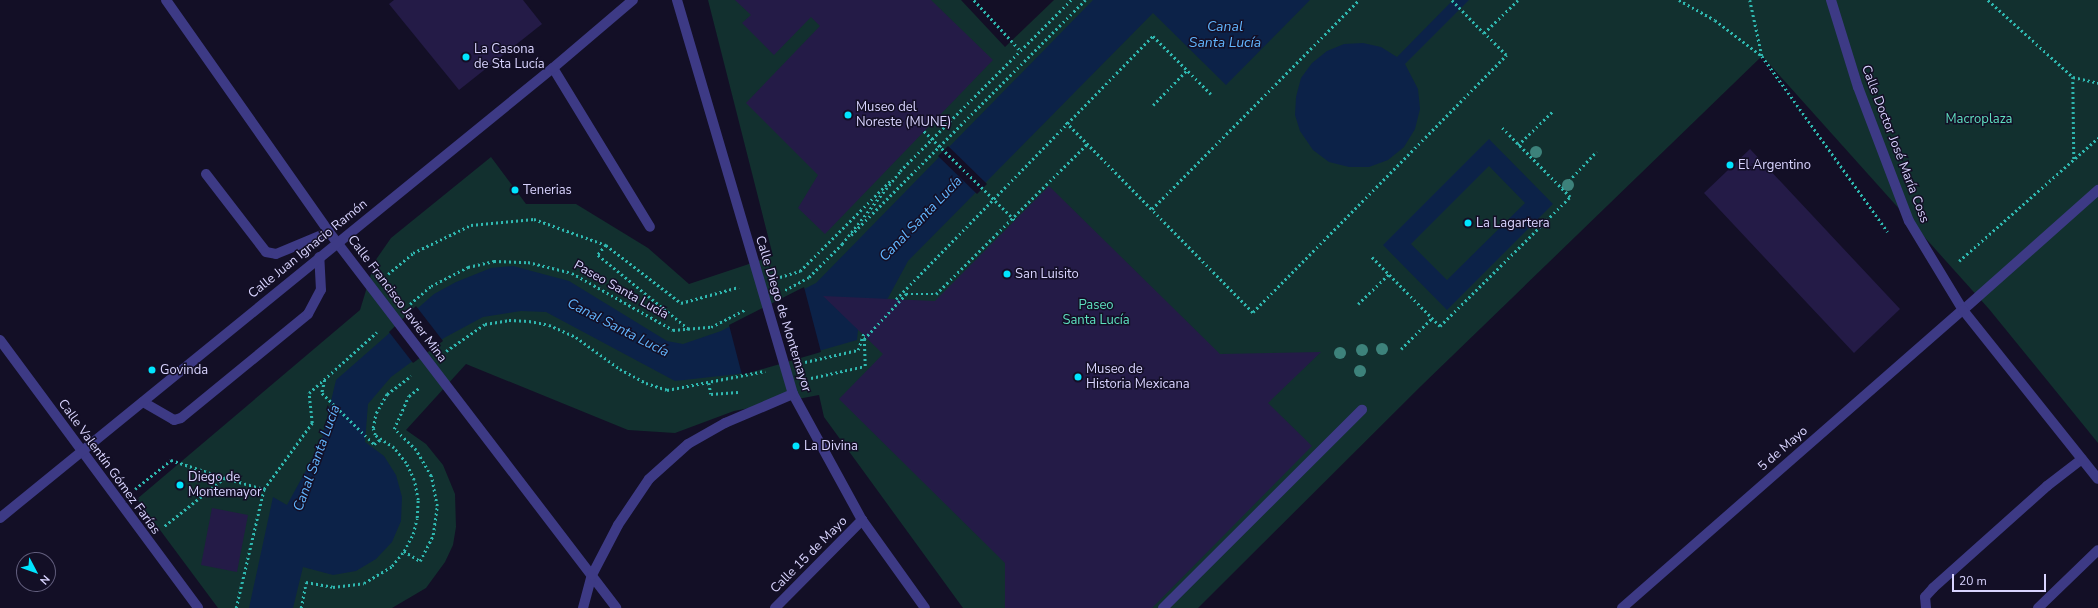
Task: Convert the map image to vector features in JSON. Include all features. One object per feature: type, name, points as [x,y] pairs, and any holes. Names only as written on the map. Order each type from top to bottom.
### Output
[{"type":"street","name":"Calle Francisco Javier Mina","points":[[166,0],[336,242],[616,608]]},
{"type":"street","name":"Calle Juan Ignacio Ramón","points":[[0,518],[336,242],[553,68],[632,0]]},
{"type":"street","name":"Calle Diego de Montemayor","points":[[677,0],[793,394],[862,520],[924,608]]},
{"type":"street","name":"Calle Doctor José María Coss","points":[[1831,0],[1858,87],[1909,221],[1963,310],[2098,479]]},
{"type":"street","points":[[553,68],[650,227]]},
{"type":"street","points":[[206,174],[266,252],[276,254],[329,232]]},
{"type":"street","name":"5 de Mayo","points":[[1622,608],[2098,190]]},
{"type":"street","points":[[143,402],[174,420],[181,418],[308,314],[321,290],[319,256]]},
{"type":"street","name":"Calle Valentín Gómez Farías","points":[[0,340],[81,452],[198,608]]},
{"type":"street","points":[[583,608],[592,575],[618,525],[649,479],[670,458],[688,444],[725,423],[793,394]]},
{"type":"street","points":[[1164,608],[1362,410]]},
{"type":"street","points":[[1926,608],[1925,597],[1933,588],[2047,486],[2082,460]]},
{"type":"street","name":"Calle 15 de Mayo","points":[[775,608],[862,520]]},
{"type":"street","points":[[2038,608],[2098,550]]},
{"type":"path","points":[[974,0],[1020,50]]},
{"type":"path","points":[[781,292],[809,278],[1085,0]]},
{"type":"path","points":[[1152,209],[1359,0]]},
{"type":"path","points":[[1066,122],[1253,312],[1506,55],[1452,0]]},
{"type":"path","points":[[1484,32],[1518,0]]},
{"type":"path","points":[[1679,0],[1715,20],[1762,56],[1891,236]]},
{"type":"path","points":[[1750,0],[1762,56]]},
{"type":"path","points":[[1988,0],[2073,77],[2098,83]]},
{"type":"path","points":[[867,335],[897,300],[1066,122],[1153,36],[1211,94]]},
{"type":"path","points":[[1153,105],[1187,70]]},
{"type":"path","points":[[2073,77],[2074,159]]},
{"type":"path","points":[[1518,145],[1553,111]]},
{"type":"path","points":[[1372,257],[1440,326],[1570,197],[1501,127]]},
{"type":"path","points":[[924,131],[1015,220]]},
{"type":"path","points":[[1942,276],[2098,138]]},
{"type":"path","points":[[897,300],[906,294],[936,294],[1088,145]]},
{"type":"path","points":[[1562,188],[1596,152]]},
{"type":"path","points":[[842,244],[901,170]]},
{"type":"path","points":[[606,245],[598,255],[690,330]]},
{"type":"path","name":"Paseo Santa Lucía","points":[[406,307],[431,286],[468,267],[494,261],[528,262],[572,273],[673,330],[690,330],[711,327],[753,306]]},
{"type":"path","points":[[1358,304],[1389,274]]},
{"type":"path","points":[[1401,349],[1432,318]]},
{"type":"path","points":[[236,608],[264,489],[312,423],[309,393],[383,327]]},
{"type":"path","points":[[404,552],[420,561],[433,536],[437,506],[431,476],[416,450],[394,429],[409,396],[437,374]]},
{"type":"path","points":[[325,379],[322,393],[374,444],[381,439]]},
{"type":"path","points":[[118,502],[171,460],[264,489]]},
{"type":"path","points":[[147,541],[225,478]]},
{"type":"green space","name":"Paseo Santa Lucía","points":[[708,0],[961,0],[1005,47],[1054,0],[2098,0],[2098,443],[1989,309],[1762,56],[1421,386],[1198,608],[963,608],[824,417],[819,395],[734,411],[675,433],[628,430],[466,364],[406,430],[426,444],[443,465],[455,494],[456,527],[453,545],[445,562],[426,588],[392,608],[218,608],[137,499],[360,310],[375,261],[391,238],[491,157],[526,204],[576,204],[648,248],[689,284],[773,256]]},
{"type":"water","name":"Canal Santa Lucía","points":[[1093,0],[1310,0],[1226,85],[1153,13],[908,261],[888,298],[858,330],[857,340],[738,374],[675,381],[546,312],[521,311],[483,317],[444,338],[391,377],[368,404],[365,442],[384,456],[396,475],[402,497],[401,521],[392,542],[376,559],[356,571],[333,575],[303,567],[293,608],[249,608],[273,497],[287,505],[321,443],[336,380],[434,294],[456,282],[491,268],[513,266],[569,281],[667,341],[683,344],[721,331],[816,283]]},
{"type":"water","points":[[1453,0],[1469,0],[1405,64],[1418,89],[1420,109],[1415,129],[1404,147],[1388,160],[1369,167],[1349,167],[1329,162],[1313,150],[1300,131],[1295,115],[1296,97],[1301,78],[1312,63],[1327,51],[1344,44],[1363,43],[1381,47],[1397,57]]},
{"type":"water","points":[[1489,139],[1553,204],[1447,310],[1383,245]],"holes":[[[1489,166],[1525,203],[1447,280],[1411,244]]]},
{"type":"pier","points":[[948,146],[987,184],[977,194],[938,156]]},
{"type":"pier","points":[[804,287],[821,352],[742,375],[729,325]]},
{"type":"pier","points":[[416,306],[443,341],[413,363],[389,332]]},
{"type":"building","name":"La Casona de Sta Lucía","points":[[394,0],[523,0],[542,24],[459,90],[389,4]]},
{"type":"building","name":"Museo del Noreste (MUNE)","points":[[735,0],[931,0],[993,60],[825,234],[798,208],[818,175],[746,103],[820,26],[811,17],[774,55],[742,23],[751,15]]},
{"type":"building","points":[[1750,149],[1900,309],[1854,353],[1704,193]]},
{"type":"building","name":"Museo de Historia Mexicana","points":[[1049,186],[1220,354],[1321,352],[1268,403],[1312,446],[1152,608],[1005,608],[1005,563],[839,399],[883,354],[823,296],[935,301]]},
{"type":"building","points":[[212,508],[248,515],[237,572],[201,565]]},
{"type":"place","name":"La Casona de Sta Lucía","points":[[466,57]]},
{"type":"place","name":"Museo del Noreste (MUNE)","points":[[848,115]]},
{"type":"place","name":"El Argentino","points":[[1730,165]]},
{"type":"place","name":"Tenerias","points":[[515,190]]},
{"type":"place","name":"La Lagartera","points":[[1468,223]]},
{"type":"place","name":"San Luisito","points":[[1007,274]]},
{"type":"place","name":"Govinda","points":[[152,370]]},
{"type":"place","name":"Museo de Historia Mexicana","points":[[1078,377]]},
{"type":"place","name":"La Divina","points":[[796,446]]},
{"type":"place","name":"Diego de Montemayor","points":[[180,485]]},
{"type":"park label","name":"Macroplaza","points":[[1979,119]]}]
